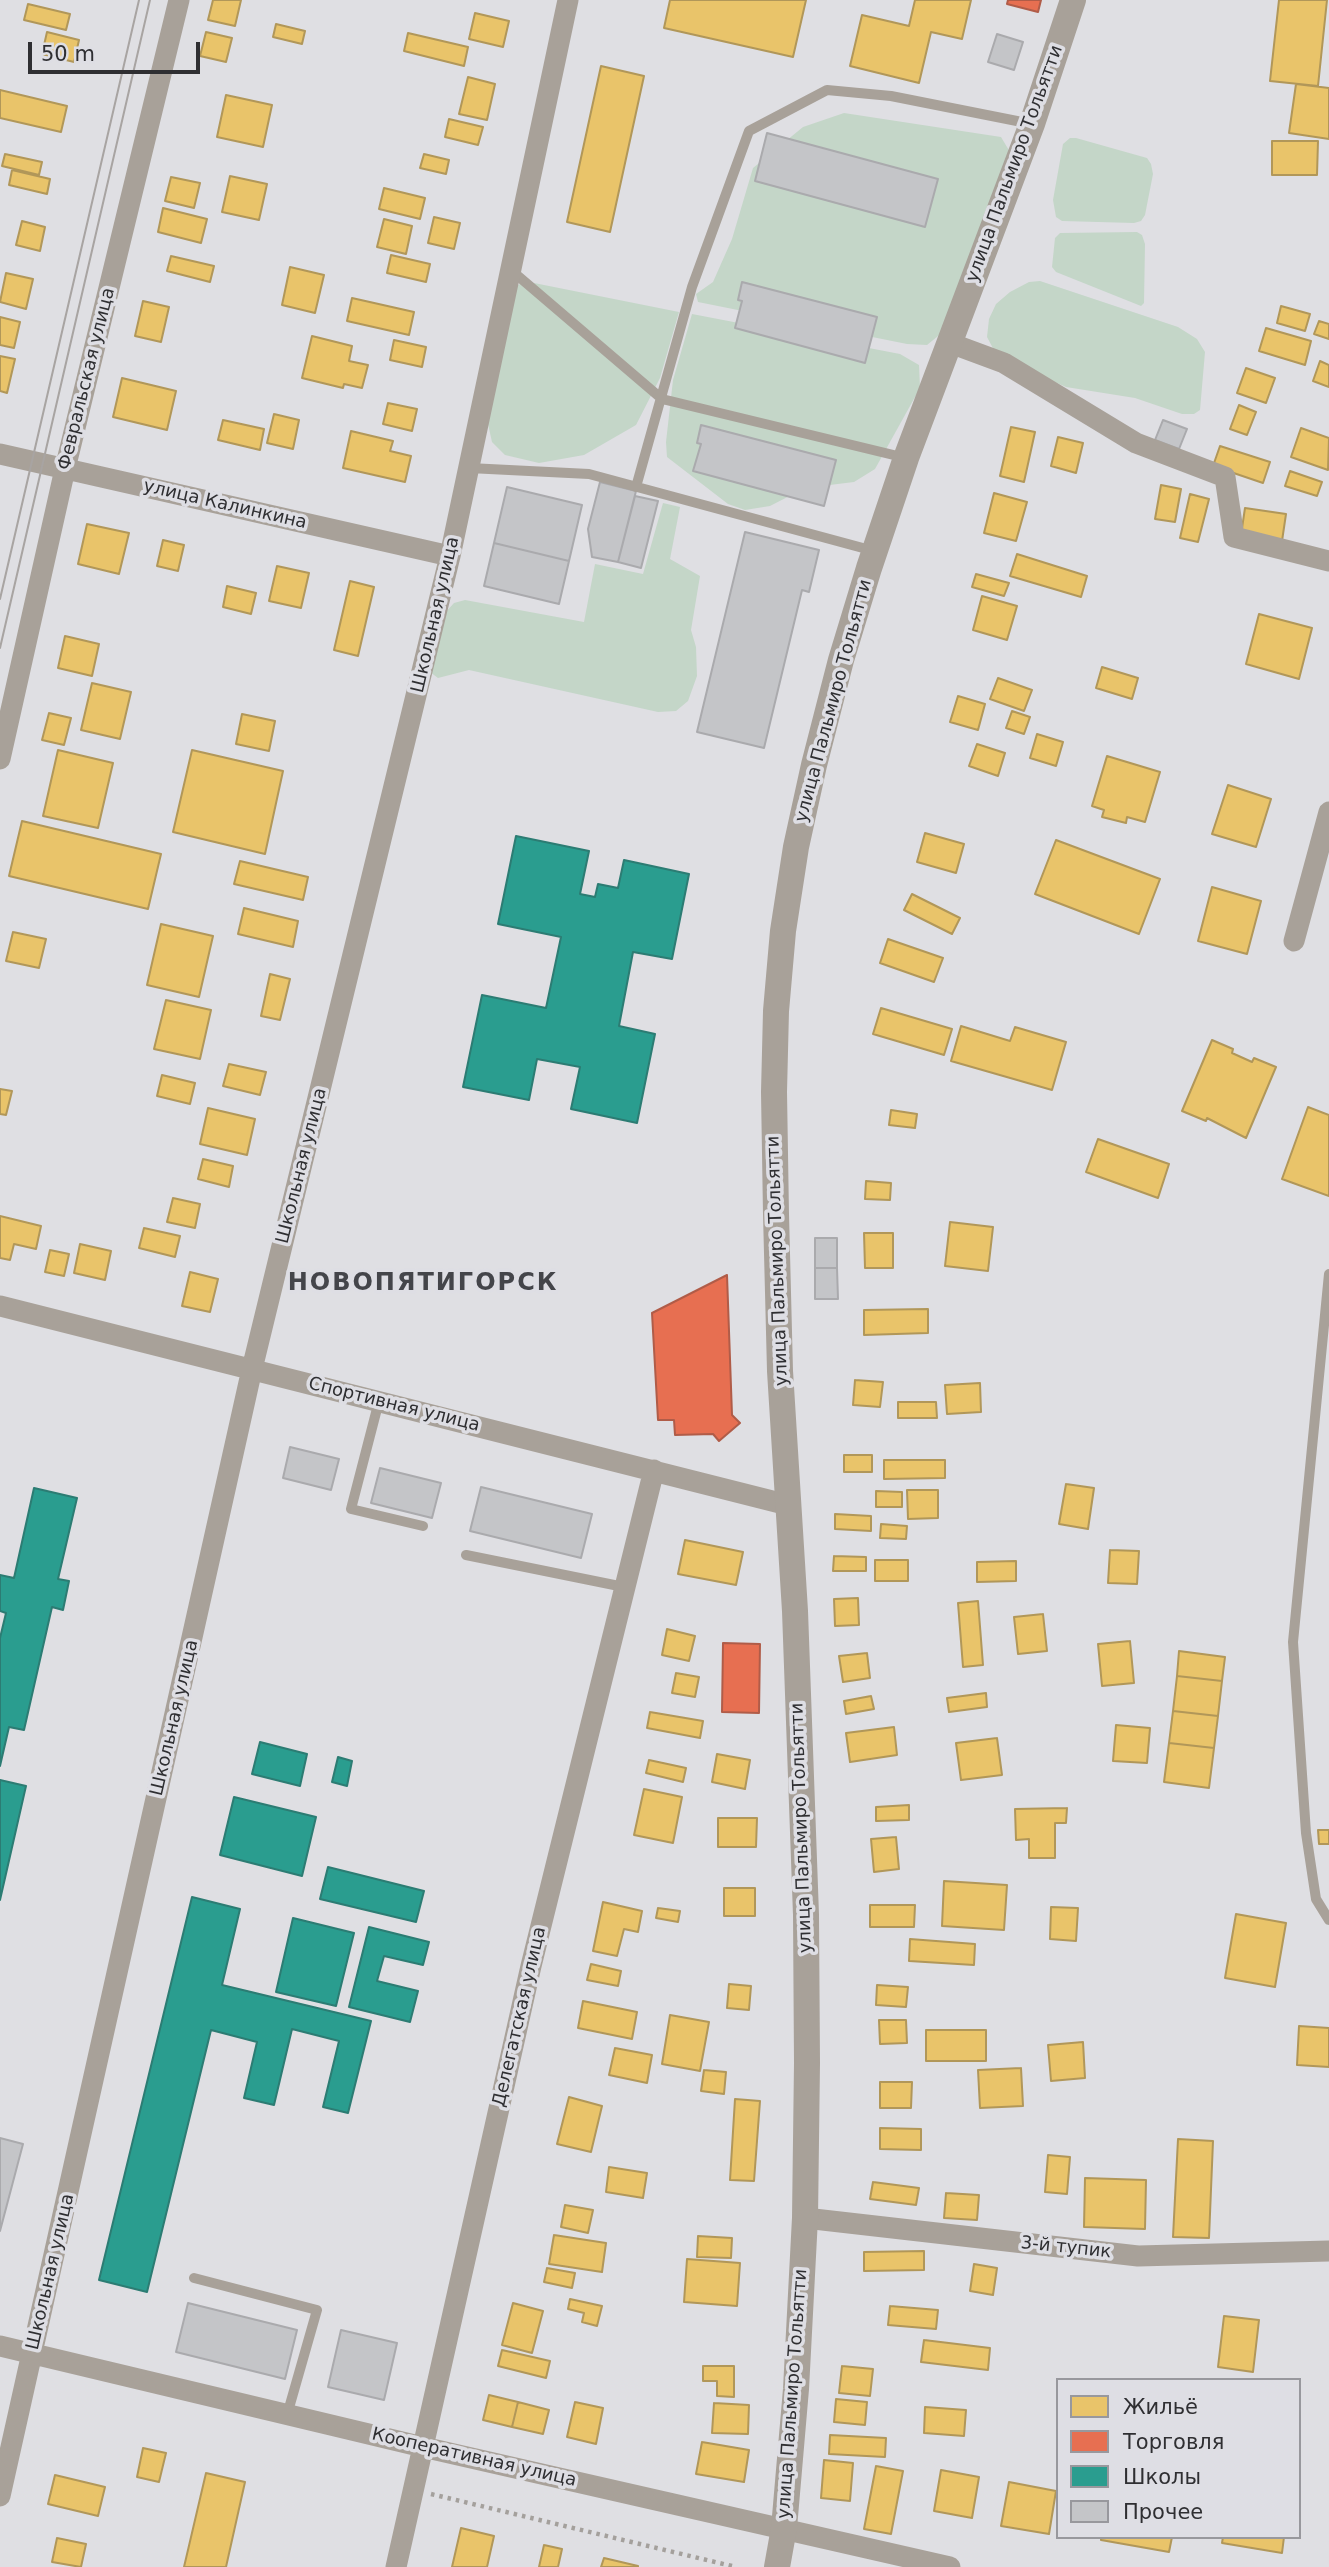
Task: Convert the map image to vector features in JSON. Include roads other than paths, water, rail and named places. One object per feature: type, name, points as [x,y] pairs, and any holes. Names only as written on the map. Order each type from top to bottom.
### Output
[{"type":"street","name":"Февральская улица","points":[[0,759],[65,469],[179,0]]},
{"type":"street","name":"Школьная улица","points":[[0,2496],[252,1369],[450,556],[568,0]]},
{"type":"street","name":"улица Пальмиро Тольятти","points":[[777,2567],[784,2528],[796,2389],[805,2218],[806,1915],[794,1611],[780,1371],[774,1091],[776,1011],[783,931],[796,847],[814,765],[841,660],[874,551],[906,458],[1032,124],[1073,0]]},
{"type":"street","points":[[950,343],[1004,363],[1136,443],[1225,477],[1234,537],[1329,561]]},
{"type":"street","name":"улица Калинкина","points":[[0,454],[450,556]]},
{"type":"street","points":[[1294,942],[1329,812]]},
{"type":"street","name":"Спортивная улица","points":[[0,1306],[788,1505]]},
{"type":"street","name":"Делегатская улица","points":[[396,2567],[531,1966],[653,1470]]},
{"type":"street","name":"3-й тупик","points":[[805,2218],[1138,2256],[1329,2251]]},
{"type":"street","name":"Кооперативная улица","points":[[0,2346],[423,2447],[950,2567]]},
{"type":"lane","points":[[636,487],[692,286],[749,131],[827,90],[891,96],[1032,124]]},
{"type":"lane","points":[[511,270],[662,399],[906,458]]},
{"type":"lane","points":[[469,468],[589,474],[874,551]]},
{"type":"lane","points":[[1329,1274],[1293,1642],[1306,1833],[1316,1899],[1329,1920]]},
{"type":"lane","points":[[379,1401],[351,1509],[424,1526]]},
{"type":"lane","points":[[466,1555],[624,1587]]},
{"type":"lane","points":[[194,2278],[317,2310],[287,2415]]},
{"type":"tram line","points":[[0,599],[139,0]]},
{"type":"tram line","points":[[0,648],[150,0]]},
{"type":"district","name":"НОВОПЯТИГОРСК","points":[[423,1284]]}]
